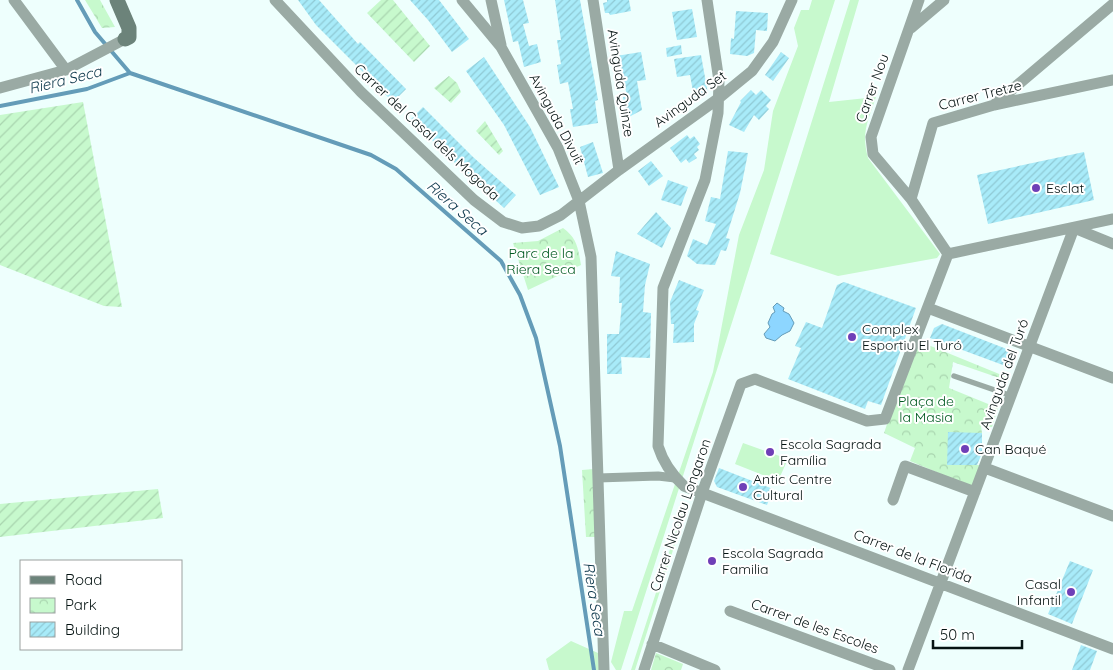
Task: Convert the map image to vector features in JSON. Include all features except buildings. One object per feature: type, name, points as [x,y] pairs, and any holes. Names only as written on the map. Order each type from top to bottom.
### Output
[{"type":"main road","points":[[117,0],[129,28],[129,37],[125,39]]},
{"type":"street","points":[[14,0],[66,70]]},
{"type":"street","name":"Carrer del Casal dels Mogoda","points":[[275,0],[361,92],[474,200],[503,222],[522,228],[539,226],[561,215],[579,200]]},
{"type":"street","name":"Avinguda Divuit","points":[[462,0],[501,47],[558,148],[579,200],[591,257],[604,670]]},
{"type":"street","points":[[491,0],[501,47]]},
{"type":"street","name":"Avinguda Quinze","points":[[593,0],[619,170]]},
{"type":"street","points":[[675,478],[662,458],[658,446],[663,288],[710,160],[720,98],[707,0]]},
{"type":"street","name":"Avinguda Set","points":[[579,200],[720,98],[752,72],[774,42],[792,0]]},
{"type":"street","name":"Carrer Nou","points":[[919,0],[870,137],[874,154],[911,199],[948,254]]},
{"type":"street","points":[[910,28],[944,0]]},
{"type":"street","points":[[994,105],[1113,4]]},
{"type":"street","points":[[0,88],[66,70],[125,39]]},
{"type":"street","name":"Carrer Tretze","points":[[911,199],[933,123],[994,105],[1113,80]]},
{"type":"street","points":[[1113,219],[948,254],[928,308],[1113,378]]},
{"type":"street","points":[[1074,228],[1113,244]]},
{"type":"street","name":"Avinguda del Turó","points":[[908,670],[1074,228]]},
{"type":"street","name":"Carrer Nicolau Longaron","points":[[644,670],[702,493],[741,384],[755,379],[867,421],[885,419],[928,308]]},
{"type":"street","points":[[893,500],[905,466],[975,492]]},
{"type":"street","points":[[985,468],[1113,516]]},
{"type":"street","points":[[598,478],[658,476],[675,478]]},
{"type":"street","name":"Carrer de la Florida","points":[[675,478],[684,486],[1113,649]]},
{"type":"street","name":"Carrer de les Escoles","points":[[730,611],[890,670]]},
{"type":"street","points":[[652,644],[715,670]]},
{"type":"lane","points":[[954,376],[1012,396]]},
{"type":"green space","points":[[85,0],[100,0],[115,27],[102,28]]},
{"type":"green space","points":[[381,0],[393,0],[430,46],[414,62],[367,13]]},
{"type":"green space","points":[[812,0],[835,0],[621,670],[616,670],[611,662],[624,611],[632,611],[713,372],[739,235],[764,170],[773,111],[798,46],[794,28],[801,10],[809,10]]},
{"type":"green space","points":[[850,0],[859,0],[829,102],[876,97],[865,134],[868,158],[940,254],[937,258],[838,276],[770,254]]},
{"type":"green space","points":[[449,76],[457,83],[461,92],[451,103],[434,88]]},
{"type":"green space","points":[[83,102],[122,307],[104,306],[0,265],[0,115]]},
{"type":"green space","points":[[485,121],[503,151],[499,155],[476,131]]},
{"type":"green space","name":"Parc de la Riera Seca","points":[[563,228],[574,240],[578,248],[581,265],[528,290],[513,243],[538,241]]},
{"type":"green space","name":"Plaça de la Masia","points":[[916,340],[1009,378],[1008,381],[953,362],[949,388],[998,408],[992,427],[981,426],[982,433],[948,433],[948,465],[982,465],[972,487],[910,461],[915,448],[884,433]]},
{"type":"green space","points":[[743,443],[788,459],[778,481],[735,464]]},
{"type":"green space","points":[[594,469],[597,537],[586,537],[582,470]]},
{"type":"green space","points":[[158,489],[163,518],[0,537],[0,504]]},
{"type":"green space","points":[[684,506],[687,506],[635,670],[631,670]]},
{"type":"green space","points":[[571,641],[598,653],[599,670],[549,670],[546,659]]},
{"type":"green space","points":[[656,653],[683,664],[681,670],[651,670]]},
{"type":"water","points":[[777,303],[784,308],[783,311],[789,314],[794,323],[790,331],[775,341],[766,338],[764,334],[770,327],[768,323],[775,312],[773,307]]},
{"type":"waterway","points":[[77,0],[95,32],[130,73]]},
{"type":"waterway","name":"Riera Seca","points":[[0,106],[87,89],[130,73],[371,155],[396,169],[501,261],[520,295],[536,338],[560,446],[594,670]]},
{"type":"place","name":"Esclat","points":[[1036,188]]},
{"type":"place","name":"Complex Esportiu El Turó","points":[[852,337]]},
{"type":"place","name":"Can Baqué","points":[[965,449]]},
{"type":"place","name":"Escola Sagrada Família","points":[[770,452]]},
{"type":"place","name":"Antic Centre Cultural","points":[[743,487]]},
{"type":"place","name":"Escola Sagrada Familia","points":[[712,561]]},
{"type":"place","name":"Casal Infantil","points":[[1071,592]]}]
